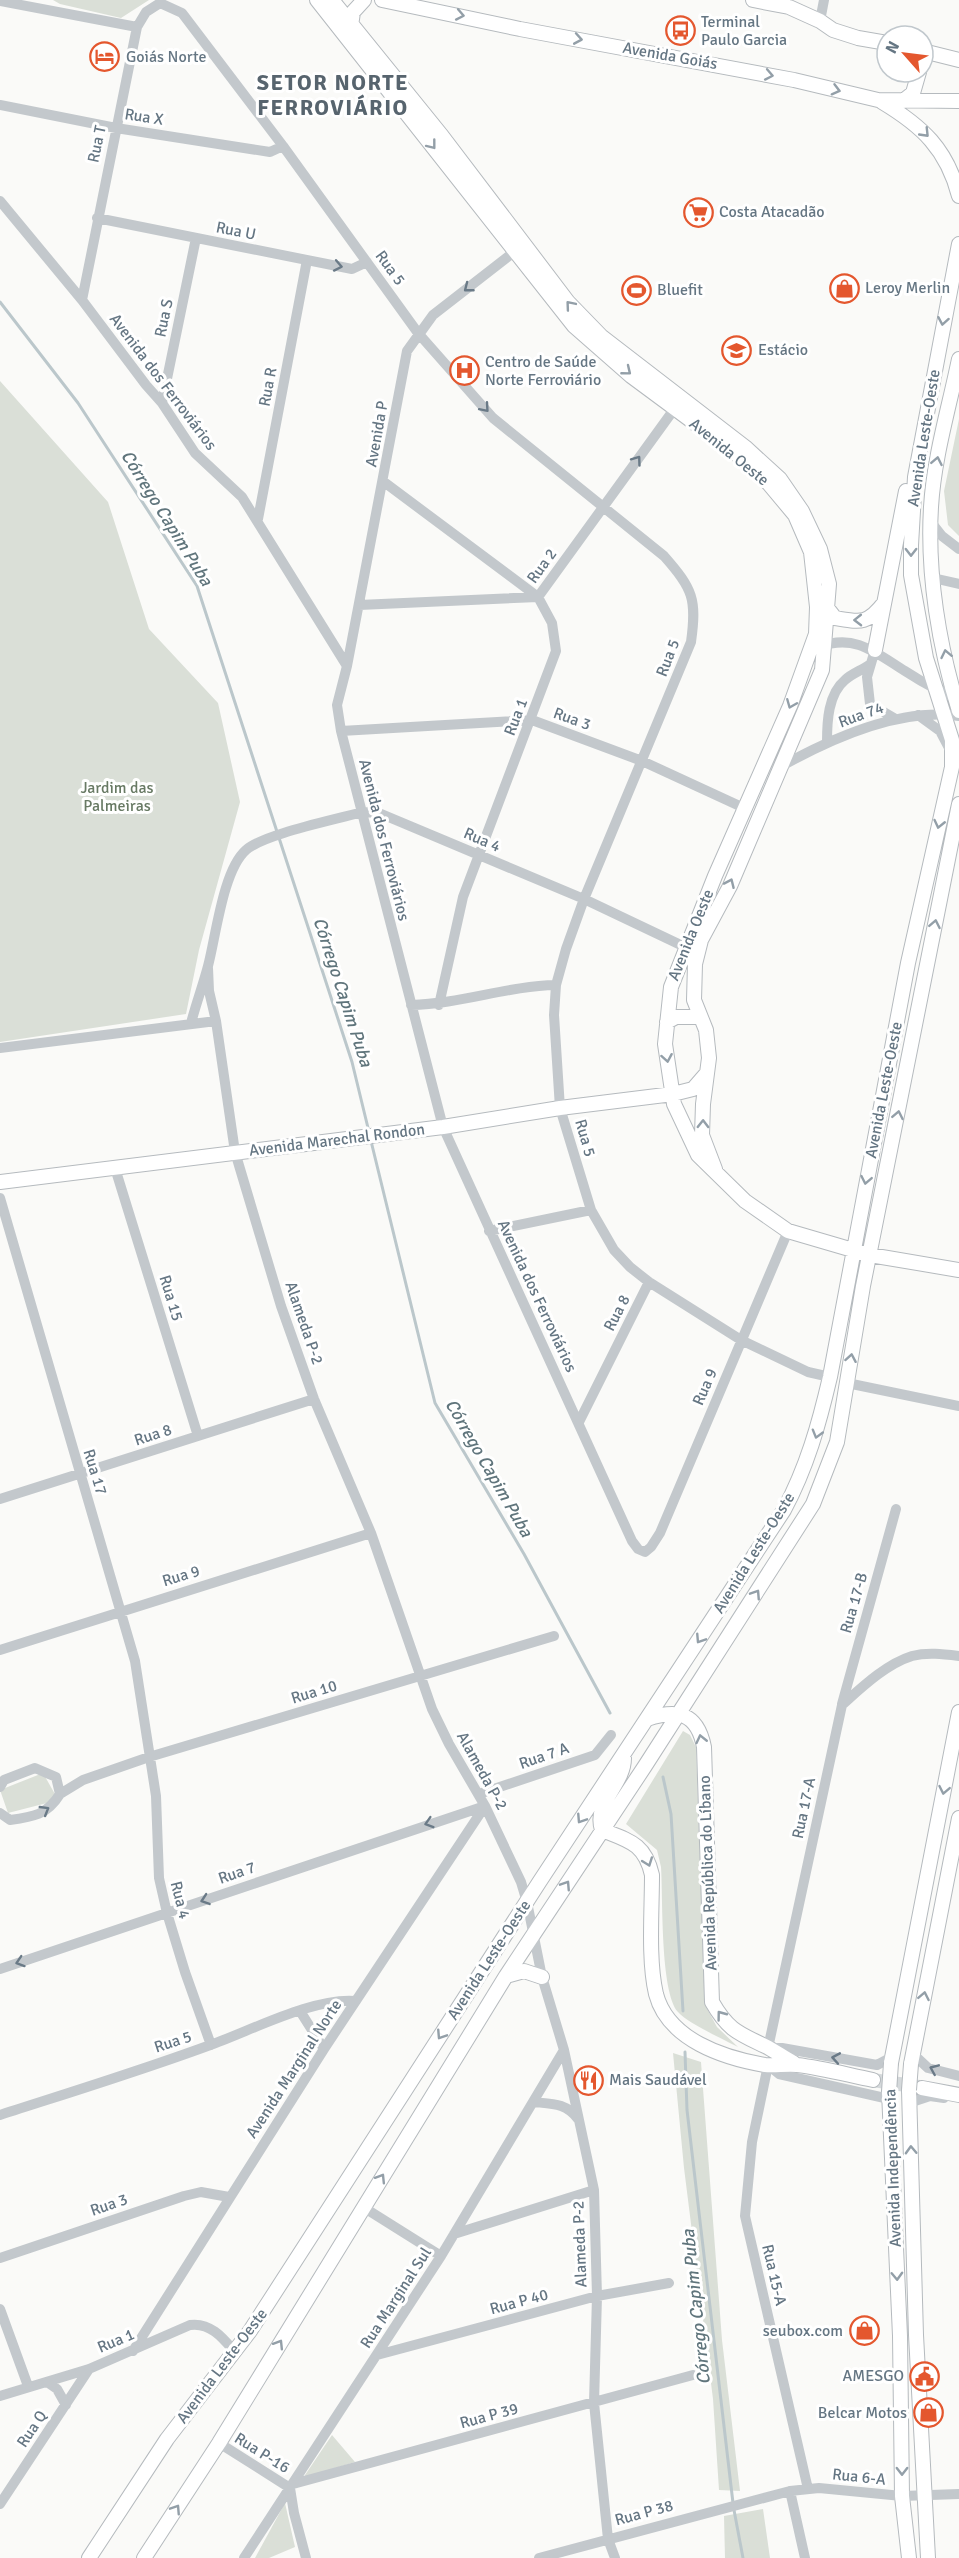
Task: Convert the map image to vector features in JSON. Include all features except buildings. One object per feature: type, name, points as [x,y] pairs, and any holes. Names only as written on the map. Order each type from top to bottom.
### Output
[{"type":"main road","name":"Avenida Oeste","points":[[317,0],[559,310],[580,332],[756,471],[795,515],[811,552],[817,607],[816,634],[822,670],[730,886],[701,940],[695,964],[694,1000],[706,1030],[709,1058],[702,1135],[716,1171]]},
{"type":"main road","name":"Avenida Oeste","points":[[332,0],[442,136],[581,318],[643,370],[763,463],[780,479],[802,511],[820,549],[829,584],[828,609],[819,647],[744,808],[670,987],[664,1044],[674,1104],[698,1155],[745,1201],[788,1231],[870,1255],[959,1270]]},
{"type":"main road","points":[[351,26],[353,12],[364,0]]},
{"type":"main road","name":"Avenida Goiás","points":[[382,0],[520,29],[775,76],[878,100],[959,101]]},
{"type":"main road","points":[[753,0],[789,7],[820,21],[833,30],[875,41]]},
{"type":"main road","points":[[935,54],[959,60]]},
{"type":"main road","points":[[903,101],[913,93],[916,84]]},
{"type":"main road","points":[[878,100],[914,122],[936,144],[954,174],[959,196]]},
{"type":"main road","name":"Avenida Leste-Oeste","points":[[89,2558],[167,2439],[250,2331],[784,1510],[806,1466],[817,1436],[830,1377],[908,963],[952,767],[952,740],[926,658],[911,575],[912,499],[959,244]]},
{"type":"main road","name":"Avenida Leste-Oeste","points":[[958,703],[939,620],[933,579],[931,522],[936,464],[959,359]]},
{"type":"main road","points":[[875,650],[909,474],[919,452]]},
{"type":"main road","points":[[828,609],[835,618],[868,620],[886,602]]},
{"type":"main road","name":"Avenida Leste-Oeste","points":[[144,2558],[219,2443],[507,1976],[813,1504],[837,1442],[870,1255],[959,804]]},
{"type":"main road","points":[[667,1022],[676,1017],[699,1017]]},
{"type":"main road","name":"Avenida Marechal Rondon","points":[[0,1182],[443,1127],[560,1108],[673,1094],[693,1089],[706,1074]]},
{"type":"main road","name":"Avenida Independência","points":[[909,2558],[902,2496],[900,2336],[889,2095],[892,2060],[959,1712]]},
{"type":"main road","points":[[647,1719],[668,1713],[678,1713]]},
{"type":"main road","name":"Avenida República do Líbano","points":[[678,1713],[695,1723],[701,1732],[704,1747],[712,2002],[718,2013],[739,2035],[798,2065]]},
{"type":"main road","points":[[602,1830],[599,1816],[623,1771],[624,1753]]},
{"type":"main road","name":"Avenida Independência","points":[[928,2558],[916,2335],[912,2059],[959,1818]]},
{"type":"main road","name":"Avenida República do Líbano","points":[[602,1830],[638,1846],[649,1862],[652,1875],[653,1976],[656,1995],[669,2019],[701,2046],[722,2054],[768,2065],[798,2065],[873,2080]]},
{"type":"main road","points":[[933,1847],[953,1851]]},
{"type":"main road","points":[[507,1976],[524,1971],[542,1977]]},
{"type":"main road","points":[[913,2093],[959,2095]]},
{"type":"main road","points":[[900,2336],[916,2335]]},
{"type":"street","points":[[26,0],[33,4]]},
{"type":"street","points":[[820,21],[824,0]]},
{"type":"street","points":[[0,1],[33,4],[136,27]]},
{"type":"street","name":"Rua 5","points":[[136,27],[146,12],[160,3],[182,13],[418,333],[493,418],[671,564],[685,580],[695,612],[691,642],[584,899],[556,985],[554,1015],[560,1108],[591,1210],[614,1250],[630,1267],[649,1282],[741,1340],[808,1372],[830,1377]]},
{"type":"street","name":"Rua T","points":[[82,300],[136,27]]},
{"type":"street","name":"Rua X","points":[[0,105],[116,128],[270,152],[282,146]]},
{"type":"street","name":"Avenida dos Ferroviários","points":[[0,201],[82,300],[146,386],[162,403],[195,453],[242,497],[258,519],[347,666],[338,705],[341,731],[443,1127],[632,1541],[638,1549],[645,1552]]},
{"type":"street","name":"Rua U","points":[[97,218],[352,269],[367,262]]},
{"type":"street","name":"Rua S","points":[[162,403],[196,238]]},
{"type":"street","name":"Avenida P","points":[[347,666],[384,482],[407,351],[433,315],[514,252]]},
{"type":"street","name":"Rua R","points":[[258,519],[307,260]]},
{"type":"street","name":"Rua 2","points":[[359,605],[538,597],[675,408]]},
{"type":"street","name":"Rua 1","points":[[384,482],[538,597],[552,623],[556,651],[532,720],[463,897],[440,1005]]},
{"type":"street","points":[[931,522],[942,536],[959,549]]},
{"type":"street","points":[[933,579],[959,584]]},
{"type":"street","points":[[819,647],[849,642],[875,650],[958,703]]},
{"type":"street","points":[[875,650],[869,665],[870,704],[894,718]]},
{"type":"street","points":[[827,742],[827,721],[831,705],[840,687],[844,680],[869,665]]},
{"type":"street","points":[[918,715],[933,724],[946,739],[952,767]]},
{"type":"street","name":"Rua 74","points":[[779,768],[827,742],[894,718],[918,715],[959,716]]},
{"type":"street","name":"Rua 3","points":[[341,731],[532,720],[642,761],[744,808]]},
{"type":"street","name":"Rua 4","points":[[208,968],[229,878],[236,862],[245,850],[260,841],[362,812],[379,813],[584,899],[685,947]]},
{"type":"street","points":[[191,1023],[208,968]]},
{"type":"street","name":"Alameda P-2","points":[[208,968],[209,991],[216,1021],[235,1152],[281,1306],[314,1399],[371,1533],[441,1726],[485,1806],[521,1882],[527,1902],[542,1977],[564,2050],[594,2190],[597,2296],[594,2403],[608,2539],[615,2558]]},
{"type":"street","points":[[411,1005],[440,1005],[532,986],[556,985]]},
{"type":"street","points":[[0,1048],[216,1021]]},
{"type":"street","name":"Rua 15","points":[[116,1168],[198,1436]]},
{"type":"street","name":"Rua 17","points":[[0,1198],[135,1661],[149,1757]]},
{"type":"street","points":[[489,1231],[591,1210]]},
{"type":"street","name":"Rua 9","points":[[645,1552],[660,1533],[788,1231]]},
{"type":"street","name":"Rua 8","points":[[579,1422],[649,1282]]},
{"type":"street","points":[[847,1383],[959,1406]]},
{"type":"street","name":"Rua 8","points":[[0,1499],[314,1399]]},
{"type":"street","name":"Rua 17-B","points":[[842,1705],[896,1509]]},
{"type":"street","name":"Rua 9","points":[[0,1650],[371,1533]]},
{"type":"street","name":"Rua 10","points":[[0,1813],[10,1820],[31,1817],[52,1807],[60,1794],[83,1779],[149,1757],[554,1636]]},
{"type":"street","points":[[842,1705],[867,1684],[904,1659],[932,1653],[959,1656]]},
{"type":"street","name":"Rua 17-A","points":[[768,2048],[842,1705]]},
{"type":"street","name":"Rua 7 A","points":[[478,1794],[595,1755],[611,1735]]},
{"type":"street","name":"Rua 4","points":[[149,1757],[156,1796],[159,1878],[166,1913],[212,2045]]},
{"type":"street","name":"Rua 10","points":[[0,1786],[4,1780],[35,1768],[56,1777],[83,1779]]},
{"type":"street","points":[[56,1777],[60,1794]]},
{"type":"street","name":"Rua 7","points":[[0,1969],[416,1827],[485,1806]]},
{"type":"street","name":"Avenida Marginal Norte","points":[[133,2351],[324,2049],[485,1806]]},
{"type":"street","name":"Rua 5","points":[[0,2115],[212,2045],[300,2011],[332,2001],[356,2001]]},
{"type":"street","points":[[300,2011],[324,2049]]},
{"type":"street","name":"Avenida República do Líbano","points":[[768,2048],[782,2048],[877,2065],[892,2060]]},
{"type":"street","name":"Rua Marginal Sul","points":[[244,2558],[441,2256],[564,2050]]},
{"type":"street","points":[[912,2059],[928,2068],[959,2076]]},
{"type":"street","name":"Avenida República do Líbano","points":[[768,2065],[778,2074],[889,2095]]},
{"type":"street","name":"Rua 15-A","points":[[768,2065],[752,2142],[745,2216],[808,2489]]},
{"type":"street","points":[[913,2093],[959,2101]]},
{"type":"street","points":[[533,2102],[561,2104],[570,2109],[580,2122]]},
{"type":"street","points":[[454,2234],[594,2190]]},
{"type":"street","name":"Rua 3","points":[[0,2258],[184,2196],[201,2192],[229,2197]]},
{"type":"street","points":[[363,2207],[441,2256]]},
{"type":"street","name":"Rua P 40","points":[[377,2355],[597,2296],[669,2283]]},
{"type":"street","points":[[0,2309],[28,2386]]},
{"type":"street","name":"Rua 1","points":[[0,2396],[89,2369],[182,2328],[197,2324],[216,2332],[234,2351]]},
{"type":"street","name":"Rua Q","points":[[0,2504],[89,2369]]},
{"type":"street","name":"Rua P 39","points":[[292,2486],[693,2375]]},
{"type":"street","points":[[47,2382],[57,2390],[66,2405]]},
{"type":"street","name":"Rua P-16","points":[[219,2443],[292,2486],[294,2513],[306,2558]]},
{"type":"street","name":"Rua 6-A","points":[[757,2500],[790,2491],[819,2488],[902,2496],[959,2494]]},
{"type":"street","points":[[790,2491],[805,2558]]},
{"type":"street","name":"Rua P 38","points":[[539,2558],[716,2509],[757,2500]]},
{"type":"green space","points":[[53,0],[149,0],[121,18],[60,4]]},
{"type":"green space","name":"Jardim das Palmeiras","points":[[0,381],[108,502],[149,629],[218,703],[240,802],[199,950],[186,1014],[0,1042]]},
{"type":"green space","points":[[959,419],[959,536],[948,525],[944,491]]},
{"type":"green space","points":[[683,1731],[690,1735],[696,1747],[705,2005],[717,2027],[738,2047],[683,2017],[672,2001],[665,1965],[661,1867],[657,1850],[626,1824]]},
{"type":"green space","points":[[43,1773],[56,1796],[47,1803],[8,1813],[0,1790]]},
{"type":"green space","points":[[673,2053],[701,2062],[722,2340],[740,2491],[719,2490],[713,2399],[684,2168]]},
{"type":"green space","points":[[332,2435],[355,2462],[303,2478]]},
{"type":"green space","points":[[285,2503],[295,2547],[269,2558],[255,2558]]},
{"type":"green space","points":[[763,2509],[770,2558],[725,2558],[724,2516]]},
{"type":"waterway","name":"Córrego Capim Puba","points":[[0,302],[78,403],[197,586],[352,1062],[369,1132]]},
{"type":"waterway","name":"Córrego Capim Puba","points":[[371,1141],[435,1403],[524,1554],[610,1713]]},
{"type":"waterway","name":"Córrego Capim Puba","points":[[663,1777],[671,1814],[683,2011]]},
{"type":"waterway","name":"Córrego Capim Puba","points":[[685,2052],[687,2110],[733,2503]]},
{"type":"waterway","name":"Córrego Capim Puba","points":[[734,2510],[743,2558]]},
{"type":"tunnel","points":[[873,2080],[919,2087]]},
{"type":"place","name":"Terminal Paulo Garcia","points":[[680,31]]},
{"type":"place","name":"Goiás Norte","points":[[105,57]]},
{"type":"place","name":"Costa Atacadão","points":[[698,212]]},
{"type":"place","name":"Leroy Merlin","points":[[844,288]]},
{"type":"place","name":"Bluefit","points":[[636,290]]},
{"type":"place","name":"Estácio","points":[[737,350]]},
{"type":"place","name":"Centro de Saúde Norte Ferroviário","points":[[464,371]]},
{"type":"place","name":"Mais Saudável","points":[[588,2080]]},
{"type":"place","name":"seubox.com","points":[[864,2331]]},
{"type":"place","name":"AMESGO","points":[[925,2376]]},
{"type":"place","name":"Belcar Motos","points":[[928,2413]]},
{"type":"district","name":"SETOR NORTE FERROVIÁRIO","points":[[333,94]]}]
